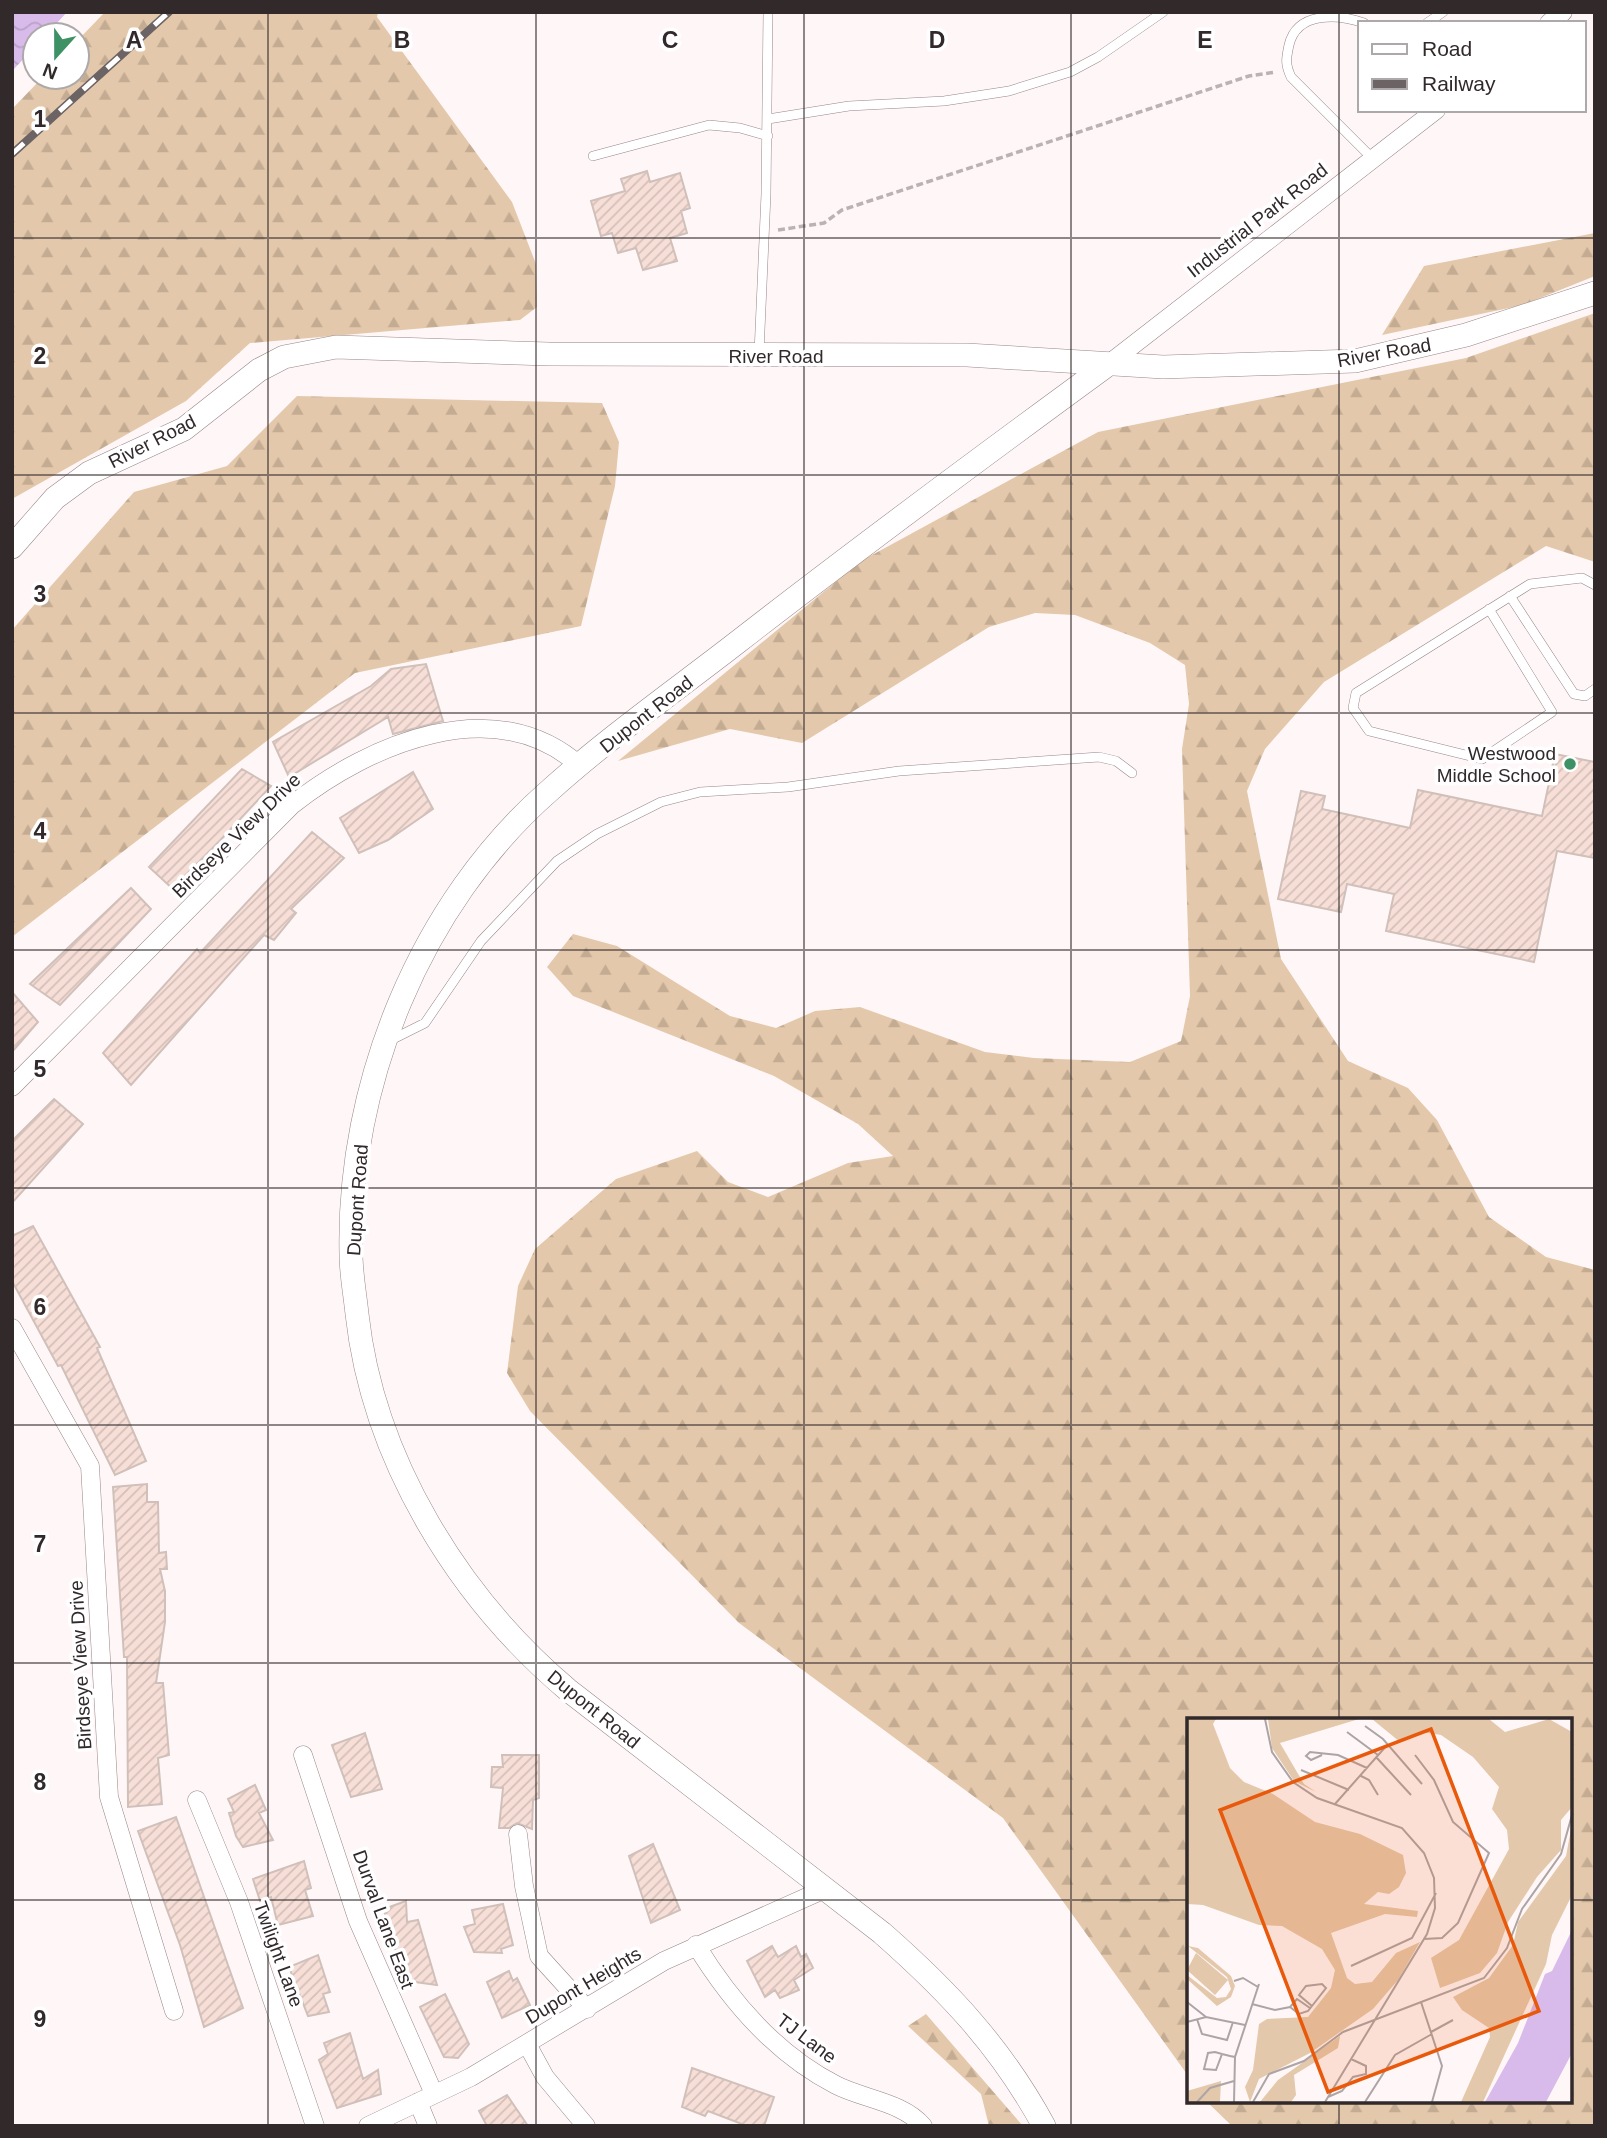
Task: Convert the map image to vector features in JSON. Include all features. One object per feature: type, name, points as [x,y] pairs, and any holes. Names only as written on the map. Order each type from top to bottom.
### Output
[{"type":"street","name":"Industrial Park Road","points":[[1106,366],[1433,112]]},
{"type":"street","name":"River Road","points":[[12,547],[55,499],[89,473],[184,429],[259,370],[284,357],[336,347],[758,356],[967,355],[1106,366],[1355,361],[1466,335],[1595,293]]},
{"type":"street","name":"Dupont Road","points":[[1044,2126],[1001,2056],[966,2012],[882,1933],[539,1665],[479,1599],[448,1556],[419,1503],[373,1397],[360,1338],[351,1256],[359,1146],[386,1042],[409,983],[453,902],[511,830],[548,792],[580,766],[845,559],[1106,366]]},
{"type":"street","name":"Birdseye View Drive","points":[[12,1087],[292,805],[317,785],[379,751],[427,734],[457,730],[487,730],[545,741],[562,750],[580,766]]},
{"type":"street","name":"Birdseye View Drive","points":[[12,1328],[90,1466],[109,1797],[174,2011]]},
{"type":"street","name":"Durval Lane East","points":[[303,1755],[358,1921],[426,2098],[428,2126]]},
{"type":"street","name":"Twilight Lane","points":[[197,1800],[239,1902],[315,2126]]},
{"type":"street","points":[[518,1835],[524,1886],[539,1956],[587,2008]]},
{"type":"street","name":"Dupont Heights","points":[[368,2126],[527,2044],[664,1961],[825,1889]]},
{"type":"street","name":"TJ Lane","points":[[696,1945],[732,1999],[784,2051],[836,2085],[908,2113],[923,2126]]},
{"type":"street","points":[[527,2044],[545,2077],[586,2126]]},
{"type":"lane","points":[[758,356],[768,136],[768,12]]},
{"type":"lane","points":[[768,119],[849,106],[944,101],[1009,91],[1079,67],[1163,12]]},
{"type":"lane","points":[[1358,22],[1331,16],[1306,21],[1290,39],[1285,63],[1289,71],[1372,158]]},
{"type":"lane","points":[[593,156],[709,125],[740,128],[768,136]]},
{"type":"lane","points":[[1489,610],[1552,712],[1482,759],[1369,732],[1353,708],[1356,693],[1530,584],[1582,578],[1595,585]]},
{"type":"lane","points":[[1510,596],[1574,694],[1585,696],[1595,690]]},
{"type":"lane","points":[[386,1042],[425,1023],[481,941],[556,861],[597,834],[661,802],[700,792],[788,787],[900,771],[1099,757],[1116,761],[1132,773]]},
{"type":"path","points":[[765,232],[824,223],[842,210],[929,180],[1249,76],[1289,71]]},
{"type":"green space","points":[[105,12],[378,12],[377,17],[512,202],[536,264],[537,307],[520,320],[250,343],[186,401],[12,499],[12,109],[29,91],[91,91],[91,26]]},
{"type":"green space","points":[[1595,233],[1595,276],[1523,305],[1382,335],[1424,266]]},
{"type":"green space","points":[[1595,313],[1595,562],[1546,546],[1324,682],[1265,749],[1247,791],[1281,959],[1348,1061],[1408,1088],[1437,1120],[1489,1217],[1546,1257],[1595,1270],[1595,2126],[1232,2126],[1208,2103],[1572,2103],[1572,1718],[1187,1718],[1187,2074],[1003,1818],[739,1623],[530,1411],[507,1373],[518,1286],[535,1249],[616,1179],[697,1151],[728,1182],[768,1197],[848,1163],[893,1156],[858,1124],[774,1076],[573,996],[547,967],[573,934],[617,946],[730,1016],[776,1028],[815,1011],[860,1007],[985,1052],[1034,1058],[1130,1062],[1181,1041],[1190,996],[1182,749],[1189,704],[1185,665],[1150,643],[1075,615],[1035,613],[989,627],[802,743],[730,729],[618,761],[861,561],[1098,432],[1466,358]]},
{"type":"green space","points":[[297,396],[602,403],[619,442],[615,486],[581,626],[355,673],[12,937],[12,630],[134,492],[227,466]]},
{"type":"green space","points":[[926,2014],[1023,2126],[989,2126],[981,2094],[908,2026]]},
{"type":"water","points":[[12,12],[67,12],[59,21],[21,21],[21,62],[12,71]]},
{"type":"building","points":[[647,171],[650,182],[680,173],[690,208],[681,211],[687,233],[670,238],[677,261],[643,270],[636,248],[618,253],[612,233],[601,236],[591,201],[625,191],[621,179]]},
{"type":"building","points":[[426,664],[443,721],[393,734],[388,717],[289,777],[273,742],[371,686],[391,669]]},
{"type":"building","points":[[1555,754],[1595,762],[1595,858],[1557,851],[1534,962],[1386,931],[1394,894],[1347,884],[1341,912],[1278,899],[1301,791],[1325,796],[1322,809],[1410,828],[1418,790],[1542,816]]},
{"type":"building","points":[[242,769],[271,786],[174,890],[149,867]]},
{"type":"building","points":[[413,772],[433,809],[388,840],[359,853],[340,818]]},
{"type":"building","points":[[312,832],[344,858],[291,909],[296,913],[274,940],[264,935],[131,1085],[103,1053],[197,949],[200,953]]},
{"type":"building","points":[[131,888],[151,909],[60,1005],[30,984]]},
{"type":"building","points":[[12,992],[38,1022],[12,1052]]},
{"type":"building","points":[[54,1099],[83,1124],[12,1203],[12,1141]]},
{"type":"building","points":[[33,1226],[100,1347],[97,1348],[146,1461],[115,1475],[61,1365],[58,1366],[12,1281],[12,1236]]},
{"type":"building","points":[[147,1484],[147,1502],[158,1502],[159,1553],[166,1552],[167,1569],[160,1569],[165,1591],[165,1622],[156,1683],[163,1683],[169,1755],[158,1758],[162,1804],[128,1807],[127,1657],[124,1657],[113,1487]]},
{"type":"building","points":[[365,1733],[382,1789],[351,1797],[332,1745]]},
{"type":"building","points":[[502,1755],[539,1755],[539,1798],[533,1800],[532,1829],[517,1823],[509,1828],[499,1828],[503,1788],[491,1787],[492,1767],[503,1767]]},
{"type":"building","points":[[255,1785],[266,1810],[259,1813],[273,1840],[243,1847],[236,1836],[229,1813],[234,1812],[228,1799]]},
{"type":"building","points":[[176,1817],[243,2008],[204,2027],[180,1945],[138,1831]]},
{"type":"building","points":[[653,1844],[680,1910],[651,1923],[629,1856]]},
{"type":"building","points":[[304,1861],[311,1888],[305,1890],[313,1916],[278,1925],[271,1897],[260,1901],[253,1879]]},
{"type":"building","points":[[406,1901],[407,1922],[418,1920],[437,1985],[408,1981],[388,1931],[384,1909]]},
{"type":"building","points":[[503,1904],[513,1945],[501,1949],[502,1953],[474,1952],[464,1927],[475,1924],[472,1910]]},
{"type":"building","points":[[772,1946],[778,1957],[796,1946],[801,1957],[806,1954],[813,1968],[794,1980],[799,1990],[780,1998],[775,1990],[765,1997],[747,1961]]},
{"type":"building","points":[[318,1955],[330,1992],[323,1994],[329,2012],[308,2016],[289,1967]]},
{"type":"building","points":[[509,1971],[513,1981],[517,1978],[530,2005],[502,2018],[487,1982]]},
{"type":"building","points":[[445,1994],[469,2044],[458,2058],[444,2057],[420,2007]]},
{"type":"building","points":[[350,2033],[363,2079],[378,2070],[381,2094],[337,2108],[319,2060],[328,2054],[324,2043]]},
{"type":"building","points":[[692,2068],[774,2097],[764,2126],[747,2126],[708,2111],[705,2116],[682,2107]]},
{"type":"building","points":[[507,2095],[528,2126],[487,2126],[479,2111]]},
{"type":"railway","points":[[12,154],[169,12]]},
{"type":"place","name":"Westwood Middle School","points":[[1570,764]]}]
